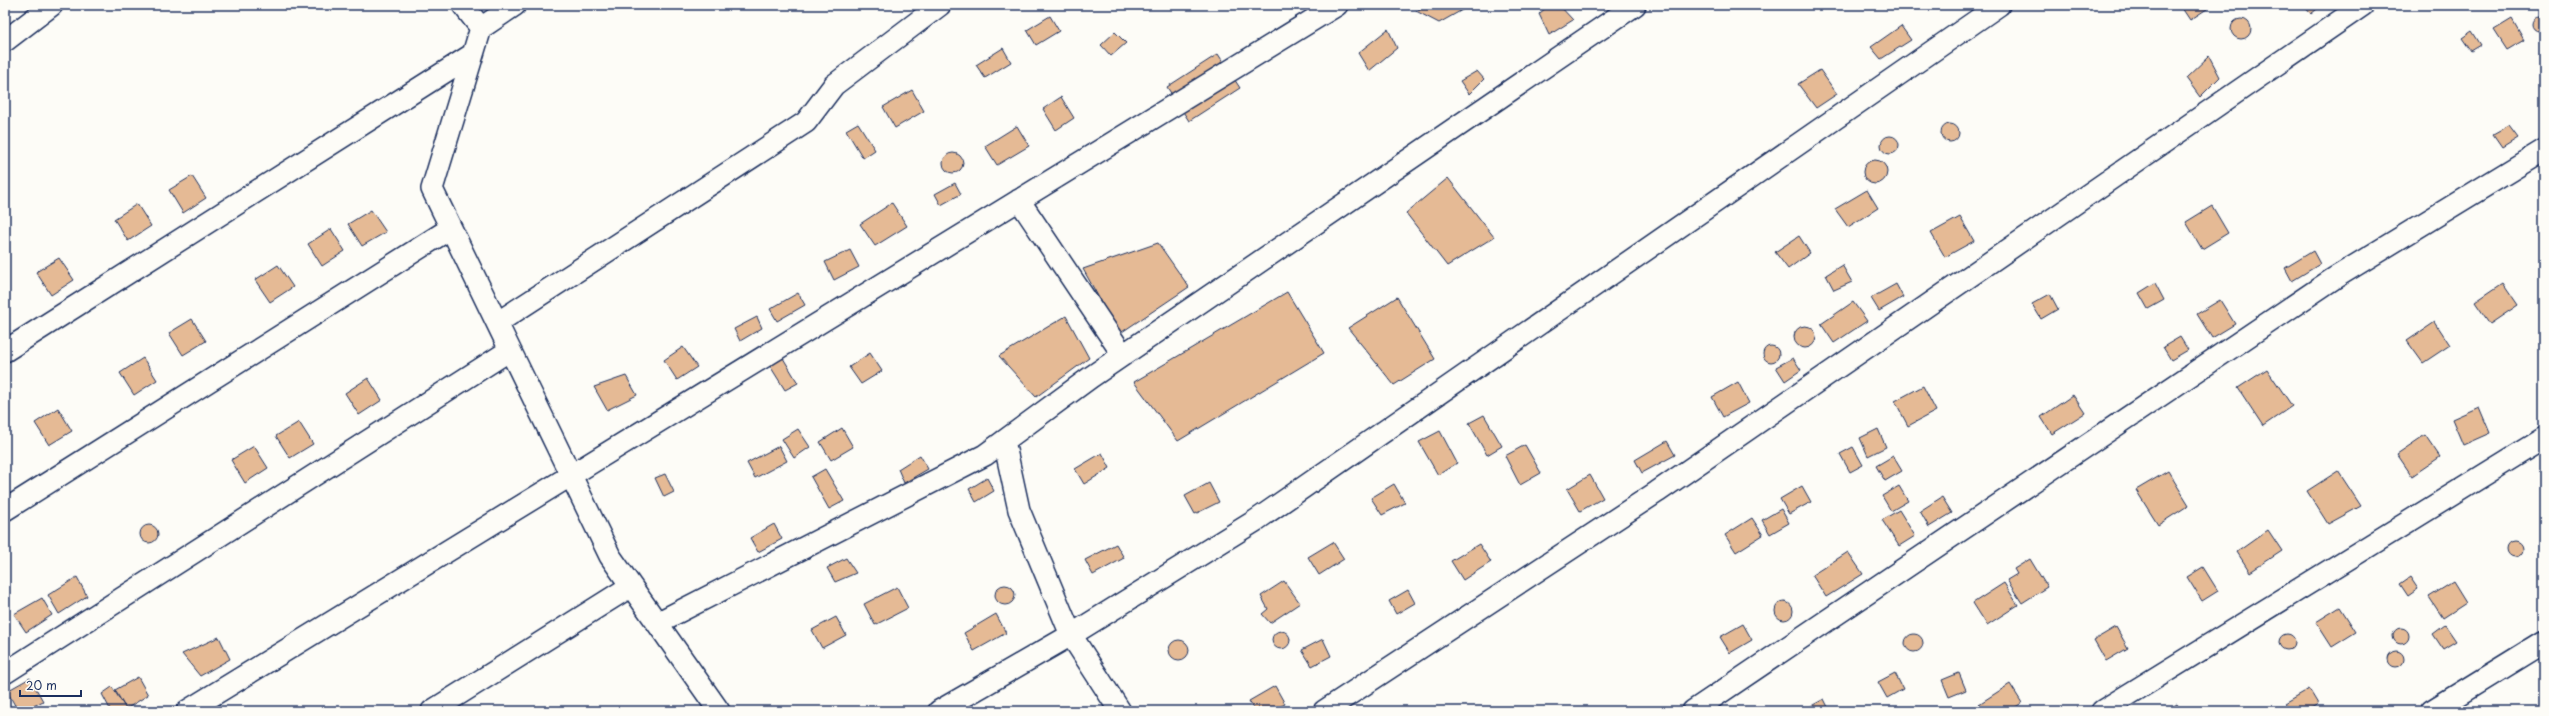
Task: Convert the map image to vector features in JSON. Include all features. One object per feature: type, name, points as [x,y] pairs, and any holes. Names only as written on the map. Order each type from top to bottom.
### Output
[{"type":"street","points":[[5,41],[52,5]]},
{"type":"street","points":[[463,5],[481,28]]},
{"type":"street","points":[[516,5],[481,28],[432,189],[610,556],[718,711]]},
{"type":"street","points":[[497,323],[806,122],[834,84],[940,5]]},
{"type":"street","points":[[187,711],[1337,5]]},
{"type":"street","points":[[657,624],[985,455],[1123,356],[1635,5]]},
{"type":"street","points":[[939,711],[1072,635],[1255,521],[1999,5]]},
{"type":"street","points":[[1324,711],[1657,492],[2363,5]]},
{"type":"street","points":[[5,351],[473,54]]},
{"type":"street","points":[[1693,711],[2333,279],[2544,150]]},
{"type":"street","points":[[1019,200],[1123,356]]},
{"type":"street","points":[[5,510],[451,228]]},
{"type":"street","points":[[5,673],[510,350]]},
{"type":"street","points":[[2102,711],[2544,438]]},
{"type":"street","points":[[1004,441],[1019,510],[1072,635],[1120,711]]},
{"type":"street","points":[[432,711],[631,586]]},
{"type":"street","points":[[2432,711],[2544,642]]},
{"type":"building","points":[[1428,5],[1471,5],[1439,23],[1416,11]]},
{"type":"building","points":[[1549,5],[1559,5],[1573,20],[1549,35],[1539,14]]},
{"type":"building","points":[[2180,5],[2213,5],[2190,20]]},
{"type":"building","points":[[2303,5],[2322,5],[2311,14]]},
{"type":"building","points":[[1050,16],[1059,31],[1036,45],[1027,30]]},
{"type":"building","points":[[2536,17],[2542,17],[2546,21],[2546,27],[2542,31],[2536,31],[2532,27],[2532,21]]},
{"type":"building","points":[[2241,19],[2248,22],[2251,29],[2248,36],[2241,39],[2234,36],[2231,29],[2234,22]]},
{"type":"building","points":[[2512,19],[2524,40],[2507,50],[2494,30]]},
{"type":"building","points":[[1901,26],[1911,40],[1881,59],[1871,47]]},
{"type":"building","points":[[1388,29],[1397,48],[1369,71],[1358,53]]},
{"type":"building","points":[[2472,31],[2481,45],[2471,51],[2462,38]]},
{"type":"building","points":[[1115,32],[1126,43],[1111,56],[1101,45]]},
{"type":"building","points":[[1003,48],[1011,62],[985,78],[976,65]]},
{"type":"building","points":[[1218,54],[1240,88],[1189,121],[1167,87]]},
{"type":"building","points":[[2209,56],[2220,77],[2200,97],[2186,78]]},
{"type":"building","points":[[1820,70],[1837,94],[1816,108],[1798,84]]},
{"type":"building","points":[[1477,71],[1484,79],[1469,94],[1460,81]]},
{"type":"building","points":[[912,90],[924,111],[895,128],[883,107]]},
{"type":"building","points":[[1061,97],[1074,118],[1056,130],[1043,109]]},
{"type":"building","points":[[858,123],[875,150],[863,158],[846,130]]},
{"type":"building","points":[[1950,124],[1956,127],[1959,133],[1956,139],[1950,142],[1944,139],[1941,133],[1944,127]]},
{"type":"building","points":[[2509,125],[2518,137],[2502,147],[2493,134]]},
{"type":"building","points":[[1017,126],[1029,146],[997,165],[985,146]]},
{"type":"building","points":[[1890,136],[1896,139],[1899,145],[1896,151],[1890,154],[1884,151],[1881,145],[1884,139]]},
{"type":"building","points":[[953,153],[960,156],[963,163],[960,170],[953,173],[946,170],[943,163],[946,156]]},
{"type":"building","points":[[1875,160],[1880,161],[1886,167],[1886,177],[1880,183],[1875,184],[1870,183],[1864,177],[1863,172],[1864,167],[1870,161]]},
{"type":"building","points":[[192,176],[206,198],[183,213],[169,190]]},
{"type":"building","points":[[1448,178],[1494,237],[1447,266],[1406,213]]},
{"type":"building","points":[[955,183],[961,194],[941,205],[935,194]]},
{"type":"building","points":[[1867,190],[1878,208],[1848,227],[1835,209]]},
{"type":"building","points":[[892,203],[907,226],[875,246],[860,224]]},
{"type":"building","points":[[137,204],[151,226],[128,241],[114,219]]},
{"type":"building","points":[[2212,206],[2228,233],[2202,249],[2186,222]]},
{"type":"building","points":[[371,210],[386,232],[362,246],[348,224]]},
{"type":"building","points":[[1960,217],[1974,241],[1945,257],[1931,233]]},
{"type":"building","points":[[331,229],[345,251],[322,266],[308,244]]},
{"type":"building","points":[[1799,236],[1810,253],[1788,269],[1775,252]]},
{"type":"building","points":[[1158,243],[1189,287],[1119,334],[1083,269]]},
{"type":"building","points":[[850,250],[859,267],[834,280],[825,262]]},
{"type":"building","points":[[2313,251],[2320,264],[2292,281],[2285,268]]},
{"type":"building","points":[[59,258],[74,280],[51,295],[36,272]]},
{"type":"building","points":[[278,265],[293,287],[270,302],[255,280]]},
{"type":"building","points":[[1842,265],[1852,282],[1834,290],[1826,275]]},
{"type":"building","points":[[2155,283],[2164,300],[2148,309],[2139,293]]},
{"type":"building","points":[[2503,283],[2518,305],[2490,324],[2475,302]]},
{"type":"building","points":[[1896,284],[1903,297],[1879,311],[1871,298]]},
{"type":"building","points":[[1287,292],[1324,353],[1178,441],[1134,382]]},
{"type":"building","points":[[798,293],[805,305],[777,321],[770,309]]},
{"type":"building","points":[[2050,294],[2058,309],[2041,319],[2032,304]]},
{"type":"building","points":[[1397,297],[1435,359],[1394,385],[1348,328]]},
{"type":"building","points":[[2220,300],[2235,324],[2212,338],[2197,314]]},
{"type":"building","points":[[1853,302],[1867,321],[1834,343],[1821,324]]},
{"type":"building","points":[[1066,316],[1089,358],[1036,397],[999,356]]},
{"type":"building","points":[[757,317],[762,328],[740,341],[734,329]]},
{"type":"building","points":[[192,319],[206,341],[183,355],[169,333]]},
{"type":"building","points":[[2435,322],[2450,345],[2423,363],[2407,341]]},
{"type":"building","points":[[1805,326],[1813,329],[1816,337],[1813,345],[1805,348],[1797,345],[1794,337],[1797,329]]},
{"type":"building","points":[[2180,337],[2188,350],[2171,360],[2163,347]]},
{"type":"building","points":[[1768,346],[1774,346],[1779,351],[1777,360],[1774,362],[1768,362],[1763,357],[1763,351]]},
{"type":"building","points":[[683,347],[697,367],[677,380],[664,360]]},
{"type":"building","points":[[870,353],[882,371],[861,384],[849,367]]},
{"type":"building","points":[[143,358],[157,380],[134,395],[120,373]]},
{"type":"building","points":[[783,358],[798,383],[785,390],[770,366]]},
{"type":"building","points":[[1793,358],[1801,370],[1785,381],[1776,367]]},
{"type":"building","points":[[2267,369],[2292,406],[2263,426],[2238,388]]},
{"type":"building","points":[[626,376],[637,395],[607,410],[594,387]]},
{"type":"building","points":[[368,378],[382,400],[359,415],[345,393]]},
{"type":"building","points":[[1738,382],[1749,403],[1723,417],[1712,397]]},
{"type":"building","points":[[1923,386],[1936,411],[1908,426],[1895,401]]},
{"type":"building","points":[[2073,395],[2085,413],[2052,434],[2041,417]]},
{"type":"building","points":[[2479,407],[2490,433],[2463,445],[2452,419]]},
{"type":"building","points":[[58,408],[72,431],[49,445],[35,423]]},
{"type":"building","points":[[1484,415],[1502,446],[1487,455],[1469,423]]},
{"type":"building","points":[[299,422],[313,444],[290,458],[276,436]]},
{"type":"building","points":[[842,428],[853,447],[831,460],[820,442]]},
{"type":"building","points":[[798,429],[810,447],[794,458],[782,439]]},
{"type":"building","points":[[1878,429],[1886,447],[1868,456],[1860,438]]},
{"type":"building","points":[[1440,431],[1457,463],[1438,475],[1419,442]]},
{"type":"building","points":[[2425,435],[2440,457],[2412,476],[2397,454]]},
{"type":"building","points":[[1667,441],[1675,455],[1642,473],[1635,460]]},
{"type":"building","points":[[1525,445],[1541,473],[1520,485],[1505,456]]},
{"type":"building","points":[[254,446],[268,468],[245,483],[231,460]]},
{"type":"building","points":[[779,446],[787,461],[755,478],[747,463]]},
{"type":"building","points":[[1853,447],[1863,465],[1850,472],[1840,454]]},
{"type":"building","points":[[1102,453],[1110,468],[1084,484],[1075,469]]},
{"type":"building","points":[[920,455],[928,469],[904,483],[898,469]]},
{"type":"building","points":[[1893,456],[1902,471],[1885,481],[1876,466]]},
{"type":"building","points":[[825,469],[844,501],[829,509],[811,477]]},
{"type":"building","points":[[2168,471],[2189,505],[2158,525],[2136,490]]},
{"type":"building","points":[[2338,471],[2361,506],[2328,524],[2307,491]]},
{"type":"building","points":[[665,474],[674,492],[664,497],[655,478]]},
{"type":"building","points":[[1590,475],[1603,498],[1580,511],[1567,489]]},
{"type":"building","points":[[987,478],[994,491],[976,502],[969,489]]},
{"type":"building","points":[[1209,483],[1219,502],[1195,514],[1185,496]]},
{"type":"building","points":[[1394,484],[1405,503],[1382,515],[1371,498]]},
{"type":"building","points":[[1802,486],[1811,502],[1789,514],[1780,499]]},
{"type":"building","points":[[1899,486],[1908,501],[1891,511],[1882,496]]},
{"type":"building","points":[[1942,497],[1952,513],[1929,527],[1920,511]]},
{"type":"building","points":[[1781,509],[1789,523],[1770,534],[1762,520]]},
{"type":"building","points":[[1899,510],[1915,536],[1899,546],[1882,520]]},
{"type":"building","points":[[1752,518],[1763,535],[1736,552],[1725,535]]},
{"type":"building","points":[[774,524],[782,539],[758,552],[750,538]]},
{"type":"building","points":[[149,525],[155,528],[158,534],[155,540],[149,543],[143,540],[140,534],[143,528]]},
{"type":"building","points":[[2268,530],[2282,551],[2250,572],[2237,552]]},
{"type":"building","points":[[2512,541],[2518,541],[2523,546],[2521,555],[2518,557],[2512,557],[2507,552],[2507,546]]},
{"type":"building","points":[[1333,542],[1344,559],[1319,575],[1308,557]]},
{"type":"building","points":[[1116,544],[1124,558],[1093,575],[1085,560]]},
{"type":"building","points":[[1479,544],[1491,562],[1463,580],[1451,561]]},
{"type":"building","points":[[1848,552],[1863,574],[1826,597],[1812,575]]},
{"type":"building","points":[[846,558],[856,573],[835,582],[827,568]]},
{"type":"building","points":[[2030,559],[2047,587],[2022,603],[2007,580],[2017,574],[2014,569]]},
{"type":"building","points":[[2203,567],[2218,591],[2202,601],[2187,577]]},
{"type":"building","points":[[77,577],[87,596],[59,614],[48,595]]},
{"type":"building","points":[[2410,577],[2418,589],[2408,596],[2400,584]]},
{"type":"building","points":[[1284,581],[1300,603],[1270,623],[1262,614],[1268,609],[1261,596]]},
{"type":"building","points":[[2453,582],[2466,603],[2443,618],[2429,597]]},
{"type":"building","points":[[2004,583],[2018,605],[1987,625],[1973,603]]},
{"type":"building","points":[[1001,585],[1009,585],[1015,591],[1015,599],[1009,605],[1001,605],[995,599],[995,591]]},
{"type":"building","points":[[897,587],[908,608],[875,625],[864,604]]},
{"type":"building","points":[[1408,590],[1415,603],[1396,614],[1389,601]]},
{"type":"building","points":[[42,598],[52,615],[26,632],[14,614]]},
{"type":"building","points":[[1780,602],[1788,602],[1793,607],[1791,618],[1788,620],[1780,620],[1775,615],[1775,607]]},
{"type":"building","points":[[2340,607],[2356,632],[2332,647],[2316,622]]},
{"type":"building","points":[[996,614],[1006,633],[974,651],[964,633]]},
{"type":"building","points":[[836,617],[846,635],[822,648],[812,630]]},
{"type":"building","points":[[1743,624],[1752,640],[1730,653],[1720,637]]},
{"type":"building","points":[[2445,625],[2456,641],[2443,649],[2433,634]]},
{"type":"building","points":[[2116,627],[2128,648],[2106,661],[2094,640]]},
{"type":"building","points":[[2398,628],[2404,628],[2409,633],[2407,642],[2404,644],[2398,644],[2393,639],[2393,633]]},
{"type":"building","points":[[1277,631],[1285,631],[1290,636],[1288,647],[1285,649],[1277,649],[1272,644],[1272,636]]},
{"type":"building","points":[[1914,634],[1920,637],[1923,643],[1920,649],[1914,652],[1908,649],[1905,643],[1908,637]]},
{"type":"building","points":[[2284,634],[2290,634],[2295,639],[2293,648],[2290,650],[2284,650],[2279,645],[2279,639]]},
{"type":"building","points":[[219,637],[230,659],[200,676],[182,654]]},
{"type":"building","points":[[1323,639],[1331,656],[1312,666],[1302,650]]},
{"type":"building","points":[[1179,640],[1186,643],[1189,650],[1186,657],[1179,660],[1172,657],[1169,650],[1172,643]]},
{"type":"building","points":[[2393,651],[2399,651],[2404,656],[2402,665],[2399,667],[2393,667],[2388,662],[2388,656]]},
{"type":"building","points":[[1895,673],[1903,689],[1887,698],[1878,682]]},
{"type":"building","points":[[1959,673],[1966,690],[1949,697],[1942,680]]},
{"type":"building","points":[[138,677],[148,695],[126,709],[115,690]]},
{"type":"building","points":[[30,678],[43,701],[25,711],[18,711],[7,691]]},
{"type":"building","points":[[2010,684],[2022,703],[2009,711],[1984,711],[1979,704]]},
{"type":"building","points":[[1275,686],[1285,704],[1272,711],[1255,711],[1249,701]]},
{"type":"building","points":[[112,687],[126,709],[124,711],[111,711],[102,694]]},
{"type":"building","points":[[2309,689],[2318,704],[2306,711],[2290,711],[2285,703]]},
{"type":"building","points":[[1824,699],[1830,711],[1802,711]]},
{"type":"building","points":[[2177,704],[2181,711],[2166,711]]}]
